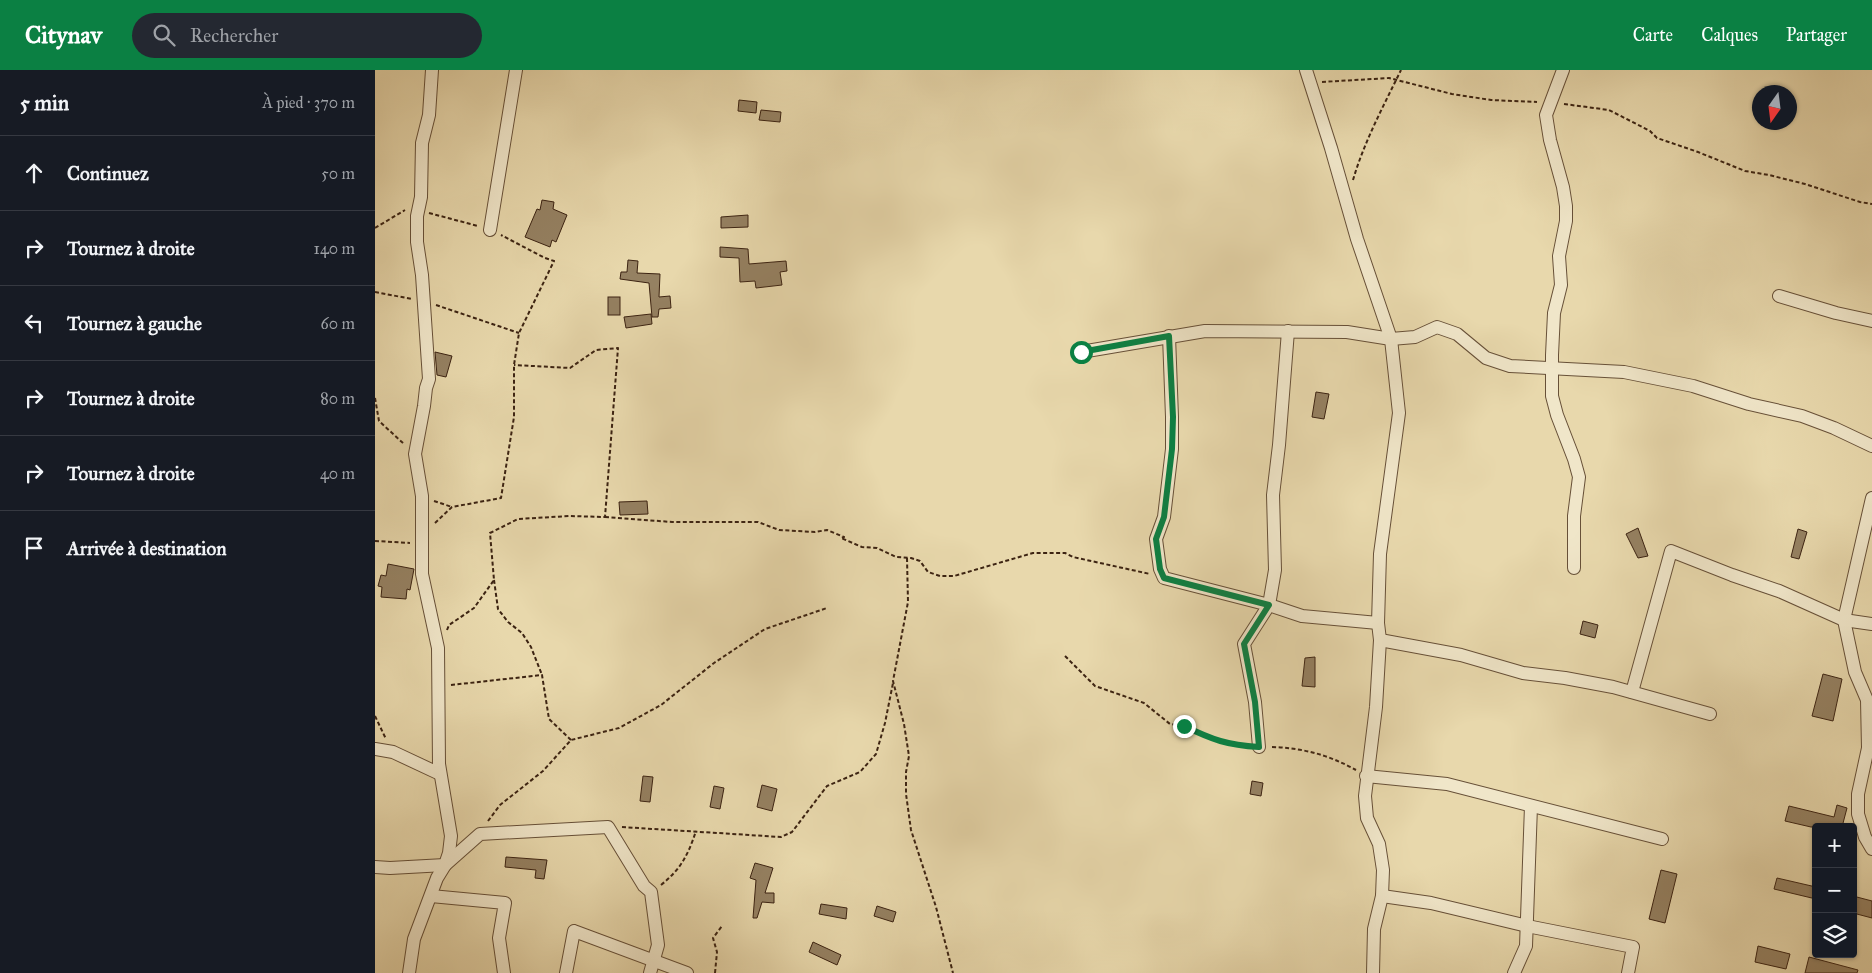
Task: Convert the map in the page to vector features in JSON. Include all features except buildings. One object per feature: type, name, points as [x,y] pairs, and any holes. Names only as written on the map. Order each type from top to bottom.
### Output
[{"type":"street","points":[[409,973],[414,939],[437,878],[445,865],[451,836],[440,774],[438,736],[439,648],[422,574],[422,496],[415,454],[429,379],[422,275],[417,242],[417,211],[421,197],[422,143],[429,115],[432,70]]},
{"type":"street","points":[[490,230],[516,70]]},
{"type":"street","points":[[1305,70],[1357,239],[1391,339],[1399,413],[1380,554],[1378,623],[1380,640],[1376,708],[1365,796],[1367,818],[1379,844],[1383,870],[1381,896],[1374,929],[1373,973]]},
{"type":"street","points":[[1563,70],[1547,115],[1547,126],[1566,206],[1566,221],[1559,256],[1561,285],[1554,313],[1552,396],[1579,478],[1574,516],[1574,568]]},
{"type":"street","points":[[1779,296],[1836,313],[1872,321]]},
{"type":"street","points":[[1081,352],[1205,331],[1347,332],[1391,339],[1415,337],[1437,328],[1457,334],[1487,358],[1510,366],[1624,372],[1693,386],[1749,404],[1802,416],[1834,428],[1872,446]]},
{"type":"street","points":[[1259,747],[1255,702],[1244,644],[1269,605],[1275,570],[1273,496],[1288,331]]},
{"type":"street","points":[[1169,336],[1173,417],[1172,449],[1164,517],[1156,539],[1160,569],[1164,578],[1269,605],[1302,616],[1378,623]]},
{"type":"street","points":[[1872,498],[1844,620],[1855,672],[1867,700],[1868,748],[1857,794],[1858,814],[1865,837],[1872,848]]},
{"type":"street","points":[[1632,692],[1671,551],[1779,591],[1844,620],[1872,624]]},
{"type":"street","points":[[1380,640],[1461,654],[1523,673],[1565,678],[1632,692],[1710,714]]},
{"type":"street","points":[[375,749],[393,752],[440,774]]},
{"type":"street","points":[[1366,776],[1447,784],[1662,839]]},
{"type":"street","points":[[1514,973],[1526,946],[1531,806]]},
{"type":"street","points":[[375,867],[445,865],[480,834],[608,827],[644,886],[651,892],[658,945],[650,973]]},
{"type":"street","points":[[431,896],[505,903],[499,938],[504,973]]},
{"type":"street","points":[[1381,896],[1431,903],[1527,926],[1633,947],[1629,973]]},
{"type":"street","points":[[566,973],[574,931],[687,973]]},
{"type":"path","points":[[1347,204],[1357,167],[1401,70]]},
{"type":"path","points":[[1310,84],[1389,78],[1452,94],[1491,100],[1552,103],[1609,110],[1650,131],[1657,138],[1745,171],[1778,177],[1859,202],[1872,204]]},
{"type":"path","points":[[375,228],[406,209],[417,211]]},
{"type":"path","points":[[422,496],[452,507],[501,498],[514,417],[514,365],[519,333],[554,261]]},
{"type":"path","points":[[375,292],[423,301],[519,333]]},
{"type":"path","points":[[514,365],[570,368],[596,350],[618,348],[605,517]]},
{"type":"path","points":[[375,398],[379,420],[415,454]]},
{"type":"path","points":[[375,541],[423,539],[452,507]]},
{"type":"path","points":[[571,740],[549,719],[542,676],[531,647],[522,633],[508,622],[498,609],[490,533],[518,519],[605,517],[673,522],[758,522],[779,530],[815,532],[827,530],[845,537],[841,538],[862,547],[877,548],[896,557],[920,561],[928,572],[933,574],[954,576],[1033,553],[1065,553],[1073,557],[1164,578]]},
{"type":"path","points":[[608,827],[781,837],[792,832],[827,786],[860,772],[876,754],[885,723],[908,602],[907,558]]},
{"type":"path","points":[[439,648],[449,626],[474,608],[494,580]]},
{"type":"path","points":[[480,834],[500,805],[543,771],[571,740],[619,728],[661,705],[714,663],[765,629],[827,608]]},
{"type":"path","points":[[1065,656],[1095,686],[1144,703],[1170,724],[1184,726],[1209,738],[1235,746],[1283,748],[1313,752],[1333,758],[1366,776]]},
{"type":"path","points":[[439,687],[525,676],[542,676]]},
{"type":"path","points":[[893,681],[904,724],[909,756],[906,772],[906,794],[911,830],[936,907],[953,973]]},
{"type":"path","points":[[375,716],[393,752]]},
{"type":"path","points":[[651,892],[672,876],[686,858],[696,831]]},
{"type":"path","points":[[715,973],[717,952],[713,938],[722,926]]},
{"type":"route","points":[[1081,352],[1169,336],[1173,417],[1172,449],[1164,517],[1156,539],[1160,569],[1164,578],[1269,605],[1244,644],[1255,702],[1259,747],[1235,746],[1209,738],[1184,726]]}]
